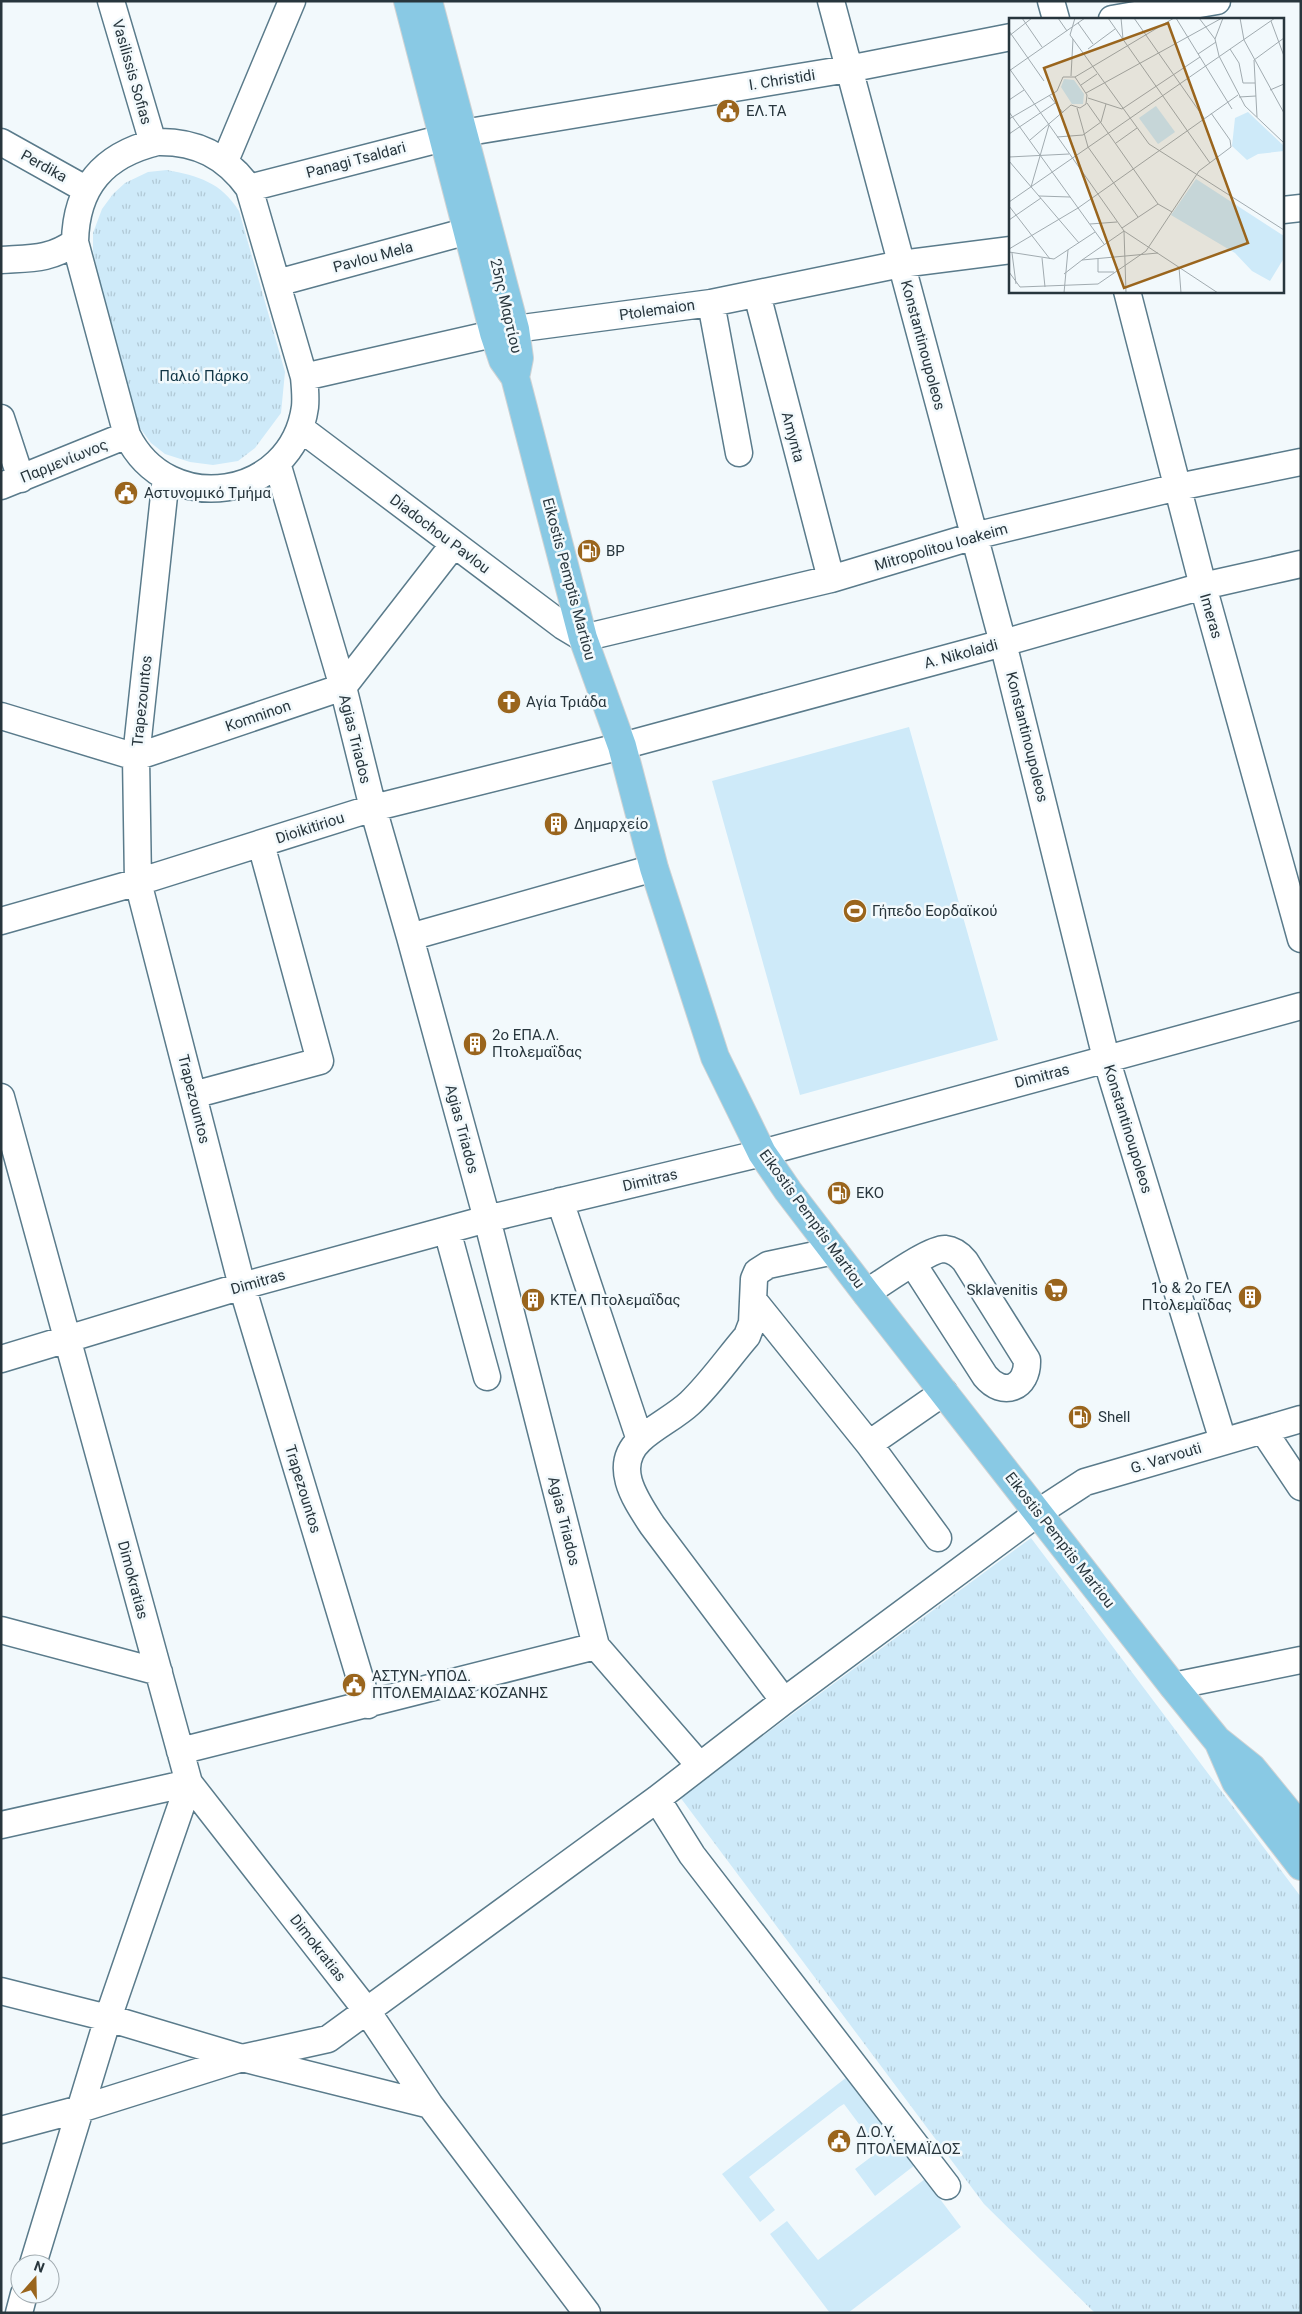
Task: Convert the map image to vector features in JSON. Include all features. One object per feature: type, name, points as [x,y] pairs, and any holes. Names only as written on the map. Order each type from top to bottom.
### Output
[{"type":"main road","name":"25ης Μαρτίου","points":[[408,1],[453,135],[504,331],[503,360],[515,377]]},
{"type":"main road","name":"25ης Μαρτίου","points":[[428,1],[453,135],[468,231],[504,331]]},
{"type":"main road","name":"Eikostis Pemptis Martiou","points":[[515,377],[582,638],[622,746],[654,868],[715,1057],[762,1153],[866,1293],[1217,1740]]},
{"type":"main road","points":[[1217,1740],[1252,1768],[1301,1828]]},
{"type":"main road","points":[[1217,1740],[1236,1782],[1301,1866]]},
{"type":"street","name":"Vasilissis Sofias","points":[[111,1],[153,144]]},
{"type":"street","points":[[225,161],[292,1]]},
{"type":"street","name":"Konstantinoupoleos","points":[[831,1],[1003,643],[1106,1058],[1223,1441]]},
{"type":"street","points":[[1050,1],[1056,18]]},
{"type":"street","points":[[1118,18],[1217,1]]},
{"type":"street","name":"I. Christidi","points":[[453,135],[848,69],[1009,37]]},
{"type":"street","name":"Panagi Tsaldari","points":[[249,188],[453,135]]},
{"type":"street","name":"Perdika","points":[[1,142],[87,190]]},
{"type":"street","points":[[173,142],[203,148],[225,161],[240,175],[249,188],[304,376],[305,407],[300,428],[289,449],[277,463],[254,480],[225,489],[193,488],[166,477],[151,468],[140,456],[127,435],[75,242],[79,209],[87,190],[102,169],[128,151],[153,144],[173,142]]},
{"type":"street","points":[[1284,210],[1301,208]]},
{"type":"street","name":"Pavlou Mela","points":[[277,283],[468,231]]},
{"type":"street","points":[[1,260],[44,258],[60,252],[75,242]]},
{"type":"street","name":"Ptolemaion","points":[[304,376],[504,331],[711,303],[902,264],[1009,250]]},
{"type":"street","name":"Imeras","points":[[1127,292],[1203,586],[1301,939]]},
{"type":"street","name":"Amynta","points":[[757,294],[831,579]]},
{"type":"street","points":[[711,303],[739,453]]},
{"type":"street","points":[[1,418],[11,482]]},
{"type":"street","name":"Diadochou Pavlou","points":[[300,428],[563,626],[582,638]]},
{"type":"street","name":"Παρμενίωνος","points":[[11,482],[127,435]]},
{"type":"street","name":"Mitropolitou Ioakeim","points":[[582,638],[831,579],[974,536],[1178,487],[1301,462]]},
{"type":"street","name":"Agias Triados","points":[[277,463],[342,687],[373,808],[410,937],[486,1219],[596,1646],[700,1766]]},
{"type":"street","name":"Trapezountos","points":[[166,477],[136,757],[138,882],[242,1286],[368,1705]]},
{"type":"street","points":[[342,687],[454,544]]},
{"type":"street","name":"A. Nikolaidi","points":[[622,746],[1003,643],[1203,586],[1301,564]]},
{"type":"street","name":"Komninon","points":[[136,757],[342,687]]},
{"type":"street","points":[[1,716],[136,757]]},
{"type":"street","name":"Dioikitiriou","points":[[1,921],[138,882],[373,808],[622,746]]},
{"type":"street","points":[[193,1095],[320,1061],[261,844]]},
{"type":"street","points":[[410,937],[654,868]]},
{"type":"street","name":"Dimitras","points":[[1,1359],[242,1286],[486,1219],[762,1153],[1301,1006]]},
{"type":"street","name":"Dimokratias","points":[[1,1097],[189,1783],[367,2011],[430,2105],[582,2310]]},
{"type":"street","points":[[560,1201],[640,1440]]},
{"type":"street","points":[[447,1230],[487,1377]]},
{"type":"street","points":[[866,1293],[913,1264],[936,1250],[944,1249],[956,1252],[966,1261],[1027,1360],[1025,1372],[1014,1387],[1008,1389],[999,1388],[990,1382],[913,1264]]},
{"type":"street","points":[[784,1701],[686,1573],[636,1501],[627,1479],[626,1468],[628,1458],[640,1440],[689,1404],[747,1336],[752,1323],[754,1279],[761,1268],[834,1251]]},
{"type":"street","points":[[754,1300],[869,1444],[938,1538]]},
{"type":"street","points":[[869,1444],[944,1392]]},
{"type":"street","name":"G. Varvouti","points":[[1,2130],[80,2109],[242,2058],[328,2039],[657,1798],[784,1701],[1039,1512],[1085,1482],[1301,1419]]},
{"type":"street","points":[[1263,1430],[1301,1487]]},
{"type":"street","points":[[1,1630],[159,1672]]},
{"type":"street","points":[[180,1750],[368,1705],[596,1646]]},
{"type":"street","points":[[1173,1686],[1301,1660]]},
{"type":"street","points":[[1,1825],[189,1783]]},
{"type":"street","points":[[37,2254],[108,2018],[189,1783]]},
{"type":"street","points":[[657,1798],[692,1855],[947,2186]]},
{"type":"street","points":[[1,1991],[108,2018],[242,2058],[430,2105]]},
{"type":"green space","name":"Παλιό Πάρκο","points":[[167,170],[208,182],[225,193],[239,211],[285,372],[281,413],[255,448],[238,461],[213,465],[190,462],[165,454],[151,443],[137,424],[103,299],[93,251],[93,233],[102,209],[113,194],[125,183],[148,172]]},
{"type":"green space","name":"Γήπεδο Εορδαϊκού","points":[[909,727],[998,1040],[800,1095],[712,781]]},
{"type":"green space","points":[[1031,1538],[1301,1897],[1301,2313],[1095,2313],[984,2204],[680,1797]]},
{"type":"green space","points":[[847,2077],[887,2127],[871,2140],[844,2104],[839,2107],[749,2177],[775,2210],[760,2222],[722,2174]]},
{"type":"green space","points":[[895,2139],[915,2165],[875,2196],[855,2169]]},
{"type":"green space","points":[[925,2179],[961,2227],[848,2313],[830,2313],[770,2234],[787,2221],[818,2260]]},
{"type":"place","name":"ΕΛ.ΤΑ","points":[[728,111]]},
{"type":"place","name":"Αστυνομικό Τμήμα","points":[[126,493]]},
{"type":"place","name":"BP","points":[[589,551]]},
{"type":"place","name":"Αγία Τριάδα","points":[[509,702]]},
{"type":"place","name":"Δημαρχείο","points":[[556,824]]},
{"type":"place","name":"Γήπεδο Εορδαϊκού","points":[[855,911]]},
{"type":"place","name":"2ο ΕΠΑ.Λ. Πτολεμαΐδας","points":[[475,1044]]},
{"type":"place","name":"EKO","points":[[839,1193]]},
{"type":"place","name":"Sklavenitis","points":[[1056,1290]]},
{"type":"place","name":"1ο & 2ο ΓΕΛ Πτολεμαΐδας","points":[[1250,1297]]},
{"type":"place","name":"ΚΤΕΛ Πτολεμαΐδας","points":[[533,1300]]},
{"type":"place","name":"Shell","points":[[1080,1417]]},
{"type":"place","name":"ΑΣΤΥΝ. ΥΠΟΔ. ΠΤΟΛΕΜΑΙΔΑΣ ΚΟΖΑΝΗΣ","points":[[354,1685]]},
{"type":"place","name":"Δ.Ο.Υ. ΠΤΟΛΕΜΑΪΔΟΣ","points":[[839,2141]]}]
